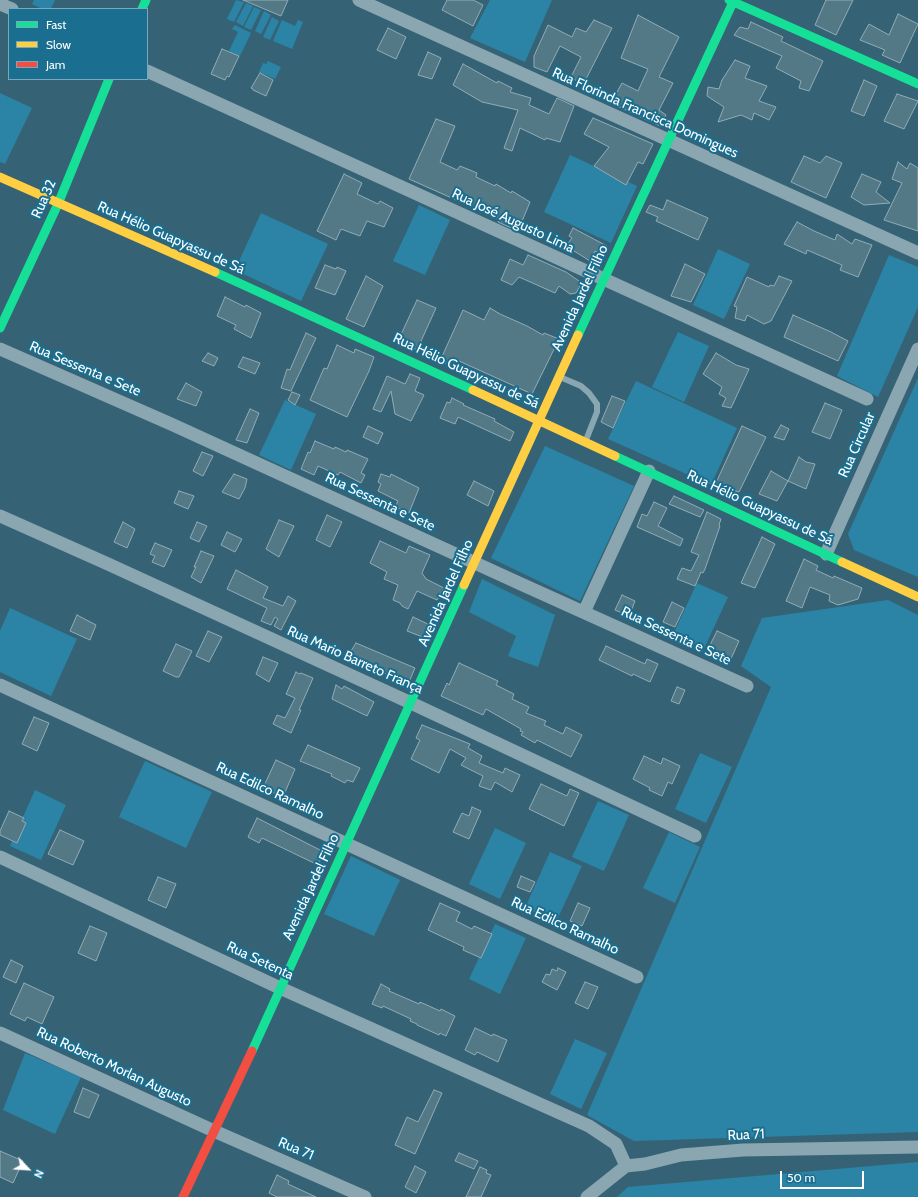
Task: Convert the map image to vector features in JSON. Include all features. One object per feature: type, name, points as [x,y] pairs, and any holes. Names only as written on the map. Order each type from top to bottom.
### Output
[{"type":"main road","name":"Avenida Jardel Filho","points":[[183,1197],[412,703],[558,376],[604,280],[732,1]]},
{"type":"main road","points":[[732,1],[918,84]]},
{"type":"main road","name":"Rua 32","points":[[0,328],[58,204],[109,80]]},
{"type":"main road","name":"Rua Hélio Guapyassu de Sá","points":[[0,177],[245,286],[538,420],[918,597]]},
{"type":"street","name":"Rua Florinda Francisca Domingues","points":[[359,0],[918,253]]},
{"type":"street","points":[[0,4],[10,8]]},
{"type":"street","name":"Rua José Augusto Lima","points":[[148,71],[867,399]]},
{"type":"street","name":"Rua Circular","points":[[826,554],[918,349]]},
{"type":"street","name":"Rua Sessenta e Sete","points":[[0,350],[171,424],[747,686]]},
{"type":"street","points":[[584,612],[649,471]]},
{"type":"street","name":"Rua Mario Barreto França","points":[[0,516],[412,703],[695,836]]},
{"type":"street","name":"Rua Edilco Ramalho","points":[[0,685],[637,976]]},
{"type":"street","name":"Rua Setenta","points":[[0,857],[280,988],[589,1126],[616,1144],[626,1166]]},
{"type":"street","name":"Rua Roberto Morlan Augusto","points":[[0,1032],[214,1131]]},
{"type":"street","name":"Rua 71","points":[[214,1131],[365,1197]]},
{"type":"street","name":"Rua 71","points":[[626,1166],[645,1164],[681,1155],[743,1150],[918,1147]]},
{"type":"street","points":[[587,1197],[626,1166]]},
{"type":"lane","points":[[558,376],[581,386],[589,393],[597,404],[597,412],[586,442]]},
{"type":"shaded area","points":[[34,0],[55,0],[51,8],[40,8],[32,4]]},
{"type":"shaded area","points":[[236,0],[244,2],[234,22],[227,19]]},
{"type":"shaded area","points":[[490,0],[552,0],[525,62],[470,38]]},
{"type":"shaded area","points":[[246,3],[253,6],[243,26],[236,22]]},
{"type":"shaded area","points":[[254,7],[261,10],[251,30],[244,27]]},
{"type":"shaded area","points":[[264,11],[271,15],[261,34],[255,31]]},
{"type":"shaded area","points":[[272,17],[279,21],[270,40],[263,37]]},
{"type":"shaded area","points":[[282,20],[295,26],[298,20],[303,22],[292,49],[273,41]]},
{"type":"shaded area","points":[[235,25],[251,33],[240,56],[229,51],[238,32],[232,29]]},
{"type":"shaded area","points":[[268,61],[281,67],[275,79],[259,72],[263,63],[266,64]]},
{"type":"shaded area","points":[[0,93],[32,108],[5,164],[0,162]]},
{"type":"shaded area","points":[[570,155],[637,186],[611,243],[544,212]]},
{"type":"shaded area","points":[[419,205],[450,220],[425,275],[393,261]]},
{"type":"shaded area","points":[[261,213],[328,244],[301,301],[235,270]]},
{"type":"shaded area","points":[[718,249],[750,264],[724,319],[693,305]]},
{"type":"shaded area","points":[[889,255],[918,267],[918,307],[878,397],[837,376]]},
{"type":"shaded area","points":[[678,332],[709,346],[684,402],[652,387]]},
{"type":"shaded area","points":[[918,378],[918,577],[854,550],[848,534]]},
{"type":"shaded area","points":[[636,381],[737,428],[711,485],[608,439]]},
{"type":"shaded area","points":[[285,400],[316,414],[291,470],[259,455]]},
{"type":"shaded area","points":[[545,446],[634,486],[580,601],[491,558]]},
{"type":"shaded area","points":[[482,579],[555,615],[538,667],[508,656],[516,636],[469,612]]},
{"type":"shaded area","points":[[697,583],[728,597],[702,653],[671,639]]},
{"type":"shaded area","points":[[888,600],[918,615],[918,1132],[634,1141],[587,1115],[771,687],[741,666],[762,618]]},
{"type":"shaded area","points":[[10,608],[77,639],[51,696],[0,672],[0,631]]},
{"type":"shaded area","points":[[700,753],[732,767],[706,823],[675,809]]},
{"type":"shaded area","points":[[145,761],[212,792],[186,848],[119,817]]},
{"type":"shaded area","points":[[35,790],[66,805],[41,860],[10,846]]},
{"type":"shaded area","points":[[598,801],[629,815],[604,871],[572,857]]},
{"type":"shaded area","points":[[495,828],[526,843],[500,899],[469,884]]},
{"type":"shaded area","points":[[669,832],[700,847],[675,903],[643,888]]},
{"type":"shaded area","points":[[550,852],[582,866],[556,922],[525,908]]},
{"type":"shaded area","points":[[351,856],[400,880],[374,936],[324,914]]},
{"type":"shaded area","points":[[495,924],[526,938],[500,994],[469,979]]},
{"type":"shaded area","points":[[575,1039],[607,1053],[581,1109],[550,1094]]},
{"type":"shaded area","points":[[25,1053],[81,1077],[55,1134],[3,1110]]},
{"type":"shaded area","points":[[918,1162],[918,1197],[617,1197],[628,1187]]},
{"type":"building","points":[[243,0],[288,0],[281,16]]},
{"type":"building","points":[[447,0],[473,0],[483,5],[473,26],[442,10]]},
{"type":"building","points":[[826,0],[853,0],[836,35],[815,25]]},
{"type":"building","points":[[898,14],[918,24],[900,63],[882,55],[885,50],[860,40],[869,24],[889,35]]},
{"type":"building","points":[[638,15],[679,37],[659,77],[673,83],[659,110],[666,115],[660,126],[611,103],[622,83],[638,91],[648,69],[621,58]]},
{"type":"building","points":[[594,20],[612,28],[583,85],[571,77],[581,57],[560,46],[547,72],[534,67],[534,56],[548,25],[572,37],[576,28],[586,32]]},
{"type":"building","points":[[751,22],[783,37],[781,41],[823,61],[809,91],[799,88],[801,81],[776,68],[782,56],[734,35],[740,27],[748,29]]},
{"type":"building","points":[[388,28],[406,37],[396,59],[377,50]]},
{"type":"building","points":[[222,49],[239,56],[229,77],[227,76],[225,80],[211,74]]},
{"type":"building","points":[[428,52],[441,58],[432,79],[418,75]]},
{"type":"building","points":[[735,60],[750,66],[745,78],[767,86],[759,101],[776,107],[769,120],[754,113],[752,120],[741,115],[718,122],[724,107],[707,96],[708,87],[719,89],[722,80]]},
{"type":"building","points":[[463,64],[497,83],[498,81],[512,88],[510,92],[531,98],[529,105],[549,114],[557,98],[574,106],[560,142],[546,138],[545,140],[520,128],[512,151],[504,148],[518,110],[482,102],[453,85]]},
{"type":"building","points":[[260,73],[273,80],[266,96],[251,88]]},
{"type":"building","points":[[864,80],[877,86],[864,116],[851,111]]},
{"type":"building","points":[[897,94],[918,101],[904,129],[884,121]]},
{"type":"building","points":[[593,118],[653,144],[643,164],[638,162],[626,185],[594,166],[609,147],[584,134]]},
{"type":"building","points":[[436,119],[455,126],[440,162],[457,170],[460,166],[477,173],[476,177],[495,186],[496,184],[511,193],[512,191],[530,202],[518,231],[498,222],[499,219],[409,179]]},
{"type":"building","points":[[804,156],[820,163],[826,156],[842,163],[826,198],[791,182]]},
{"type":"building","points":[[898,162],[907,169],[910,163],[918,168],[918,231],[884,220],[902,183],[892,179]]},
{"type":"building","points":[[344,174],[362,183],[357,194],[378,204],[380,201],[393,208],[384,227],[367,221],[360,236],[341,229],[336,240],[317,231]]},
{"type":"building","points":[[862,174],[881,182],[876,192],[890,203],[864,205],[851,197]]},
{"type":"building","points":[[667,200],[708,218],[698,240],[656,221],[658,217],[646,212],[650,205],[663,210]]},
{"type":"building","points":[[797,222],[835,240],[837,234],[852,244],[855,239],[872,245],[858,277],[840,270],[842,265],[807,250],[806,254],[784,244]]},
{"type":"building","points":[[573,228],[607,246],[603,256],[595,251],[590,261],[566,246],[572,238],[569,236]]},
{"type":"building","points":[[528,255],[566,272],[579,281],[580,286],[576,293],[570,294],[559,286],[555,293],[519,277],[512,285],[501,280],[510,259],[523,265]]},
{"type":"building","points":[[685,264],[705,274],[691,302],[671,296]]},
{"type":"building","points":[[325,265],[336,269],[337,267],[346,271],[335,295],[315,288]]},
{"type":"building","points":[[366,276],[383,286],[364,327],[346,319]]},
{"type":"building","points":[[779,276],[792,281],[771,321],[764,324],[747,315],[745,321],[735,318],[737,307],[734,306],[747,277],[769,287],[770,285],[774,286]]},
{"type":"building","points":[[225,297],[245,307],[246,305],[261,313],[251,338],[234,329],[236,325],[217,316]]},
{"type":"building","points":[[417,300],[436,308],[417,350],[398,341]]},
{"type":"building","points":[[490,308],[543,335],[544,333],[559,339],[532,394],[459,361],[456,368],[440,361],[463,310],[484,320]]},
{"type":"building","points":[[793,315],[848,341],[838,361],[784,337]]},
{"type":"building","points":[[306,333],[316,338],[291,391],[281,388],[287,369],[290,370]]},
{"type":"building","points":[[337,345],[354,353],[355,349],[374,357],[347,417],[310,400],[324,368],[327,369]]},
{"type":"building","points":[[208,353],[218,358],[214,366],[202,361]]},
{"type":"building","points":[[716,353],[736,365],[749,369],[731,408],[722,406],[726,398],[719,394],[722,387],[703,374]]},
{"type":"building","points":[[243,357],[260,363],[255,374],[238,367]]},
{"type":"building","points":[[410,374],[420,378],[415,391],[424,395],[411,421],[395,414],[391,391],[381,412],[373,409],[387,376],[405,384]]},
{"type":"building","points":[[186,383],[202,392],[196,406],[177,399]]},
{"type":"building","points":[[292,392],[300,395],[295,405],[288,400]]},
{"type":"building","points":[[612,396],[625,401],[613,428],[601,422]]},
{"type":"building","points":[[452,398],[464,404],[463,405],[495,419],[494,421],[514,432],[510,441],[458,417],[455,424],[440,418],[447,402],[450,403]]},
{"type":"building","points":[[825,403],[842,410],[830,439],[812,432]]},
{"type":"building","points":[[250,409],[259,413],[247,443],[236,440]]},
{"type":"building","points":[[781,425],[789,429],[784,440],[774,437]]},
{"type":"building","points":[[368,426],[383,433],[378,444],[363,437]]},
{"type":"building","points":[[742,426],[766,437],[739,492],[715,485]]},
{"type":"building","points":[[315,441],[334,449],[335,447],[346,452],[347,450],[368,459],[361,473],[365,475],[361,483],[340,472],[338,475],[318,466],[314,475],[301,469],[308,452],[310,453]]},
{"type":"building","points":[[202,452],[213,456],[203,476],[193,471]]},
{"type":"building","points":[[799,457],[806,462],[815,464],[806,489],[788,481]]},
{"type":"building","points":[[771,471],[788,481],[777,501],[759,494]]},
{"type":"building","points":[[234,474],[247,479],[245,488],[239,499],[222,492]]},
{"type":"building","points":[[381,474],[390,477],[391,474],[419,488],[409,513],[395,507],[398,501],[378,491],[381,484],[378,482]]},
{"type":"building","points":[[474,481],[494,491],[488,506],[467,495]]},
{"type":"building","points":[[179,491],[194,496],[188,509],[174,503]]},
{"type":"building","points":[[674,496],[704,510],[700,517],[669,504]]},
{"type":"building","points":[[654,502],[667,508],[658,526],[683,539],[680,546],[637,527],[642,514],[647,516]]},
{"type":"building","points":[[707,512],[721,519],[720,526],[705,569],[703,573],[701,572],[695,586],[677,579],[682,568],[691,571],[699,555],[691,552]]},
{"type":"building","points":[[327,515],[342,522],[330,547],[316,540]]},
{"type":"building","points":[[279,520],[294,526],[279,557],[266,549]]},
{"type":"building","points":[[123,522],[135,529],[127,548],[114,542]]},
{"type":"building","points":[[197,522],[207,526],[199,542],[190,538]]},
{"type":"building","points":[[227,532],[242,539],[235,552],[221,545]]},
{"type":"building","points":[[762,537],[775,544],[755,588],[741,583]]},
{"type":"building","points":[[380,541],[406,553],[409,546],[430,555],[422,573],[426,579],[444,588],[437,600],[417,591],[408,609],[393,600],[398,585],[384,579],[387,572],[370,563]]},
{"type":"building","points":[[155,543],[172,550],[164,567],[152,562],[155,556],[150,554]]},
{"type":"building","points":[[201,551],[214,556],[201,583],[191,577]]},
{"type":"building","points":[[804,559],[818,566],[816,570],[833,578],[834,576],[862,588],[858,599],[838,605],[829,601],[830,595],[810,587],[802,608],[786,601]]},
{"type":"building","points":[[236,570],[268,587],[263,598],[283,606],[288,596],[296,601],[281,630],[274,626],[278,619],[275,617],[271,625],[261,621],[267,608],[227,589]]},
{"type":"building","points":[[622,595],[635,601],[629,616],[615,610]]},
{"type":"building","points":[[672,602],[684,608],[675,627],[663,622]]},
{"type":"building","points":[[77,615],[96,625],[90,640],[70,631]]},
{"type":"building","points":[[413,617],[434,627],[428,639],[407,631]]},
{"type":"building","points":[[208,631],[222,637],[209,662],[196,656]]},
{"type":"building","points":[[717,631],[739,641],[730,661],[707,651]]},
{"type":"building","points":[[356,643],[415,668],[409,682],[375,670],[355,660],[355,657],[349,654]]},
{"type":"building","points":[[176,644],[192,651],[179,677],[163,671]]},
{"type":"building","points":[[606,646],[645,664],[647,659],[658,664],[650,682],[633,674],[632,676],[599,660]]},
{"type":"building","points":[[263,657],[278,663],[269,682],[256,674]]},
{"type":"building","points":[[459,663],[498,681],[496,685],[514,694],[512,699],[529,707],[526,713],[546,721],[544,725],[563,734],[566,727],[582,735],[571,757],[537,740],[535,743],[521,735],[523,732],[520,731],[521,729],[486,709],[483,715],[441,696],[447,683],[449,685]]},
{"type":"building","points":[[296,672],[313,678],[291,733],[273,724],[277,715],[285,718],[295,698],[286,694]]},
{"type":"building","points":[[336,685],[342,689],[344,686],[374,702],[367,716],[332,699]]},
{"type":"building","points":[[677,687],[685,690],[679,704],[671,701]]},
{"type":"building","points":[[34,717],[49,723],[37,751],[22,744]]},
{"type":"building","points":[[422,725],[470,744],[468,748],[482,756],[479,763],[503,773],[505,768],[520,775],[512,792],[495,782],[491,790],[479,786],[483,776],[461,765],[466,758],[450,749],[439,773],[411,759],[420,740],[416,738]]},
{"type":"building","points":[[308,745],[360,768],[353,782],[347,780],[345,783],[331,776],[332,774],[300,761]]},
{"type":"building","points":[[644,756],[661,764],[663,758],[680,766],[672,784],[668,782],[662,796],[649,790],[650,788],[633,779]]},
{"type":"building","points":[[276,760],[295,769],[283,797],[263,788]]},
{"type":"building","points":[[541,784],[567,796],[570,789],[579,793],[564,826],[529,809]]},
{"type":"building","points":[[472,807],[481,811],[469,839],[453,832],[462,813],[469,816]]},
{"type":"building","points":[[9,811],[24,818],[22,821],[26,823],[17,843],[0,835],[0,831]]},
{"type":"building","points":[[257,818],[324,852],[318,865],[262,838],[259,843],[248,837]]},
{"type":"building","points":[[60,830],[84,841],[73,865],[48,854]]},
{"type":"building","points":[[521,876],[535,882],[530,892],[517,887]]},
{"type":"building","points":[[158,877],[176,884],[166,908],[148,900]]},
{"type":"building","points":[[440,903],[460,912],[456,921],[472,929],[474,926],[492,934],[481,958],[463,950],[464,947],[428,930]]},
{"type":"building","points":[[578,903],[590,908],[582,926],[570,921]]},
{"type":"building","points":[[90,926],[107,933],[96,961],[78,953]]},
{"type":"building","points":[[11,960],[23,966],[16,983],[3,977]]},
{"type":"building","points":[[558,968],[566,972],[557,990],[542,982],[546,974],[550,975],[552,969],[557,971]]},
{"type":"building","points":[[585,982],[598,987],[588,1009],[575,1003]]},
{"type":"building","points":[[24,983],[54,997],[42,1024],[27,1017],[25,1021],[10,1014]]},
{"type":"building","points":[[381,984],[390,989],[389,991],[419,1004],[420,1002],[440,1011],[441,1009],[455,1016],[446,1036],[440,1033],[439,1035],[417,1025],[410,1021],[411,1019],[383,1006],[382,1008],[372,1004]]},
{"type":"building","points":[[475,1028],[492,1036],[493,1034],[507,1040],[498,1062],[477,1052],[475,1055],[465,1050]]},
{"type":"building","points":[[83,1088],[99,1095],[89,1118],[74,1112]]},
{"type":"building","points":[[434,1090],[442,1093],[415,1154],[395,1145],[407,1117],[418,1122]]},
{"type":"building","points":[[0,1151],[23,1161],[13,1183],[0,1177]]},
{"type":"building","points":[[459,1153],[478,1161],[474,1169],[455,1161]]},
{"type":"building","points":[[415,1166],[426,1172],[416,1193],[405,1187]]},
{"type":"building","points":[[480,1167],[487,1170],[486,1173],[491,1175],[481,1197],[466,1197]]},
{"type":"building","points":[[277,1175],[289,1181],[288,1184],[316,1197],[277,1197],[269,1193]]},
{"type":"traffic: fast","points":[[142,8],[146,0]]},
{"type":"traffic: fast","points":[[729,0],[918,84]]},
{"type":"traffic: fast","points":[[578,335],[734,0]]},
{"type":"traffic: fast","points":[[0,328],[58,204],[109,80]]},
{"type":"traffic: fast","points":[[215,272],[473,390]]},
{"type":"traffic: fast","points":[[615,456],[842,562]]},
{"type":"traffic: fast","points":[[252,1051],[464,585]]},
{"type":"traffic: slow","points":[[0,177],[215,272]]},
{"type":"traffic: slow","points":[[464,585],[578,335]]},
{"type":"traffic: slow","points":[[473,390],[615,456]]},
{"type":"traffic: slow","points":[[842,562],[918,597]]},
{"type":"traffic: jam","points":[[183,1197],[252,1051]]}]
